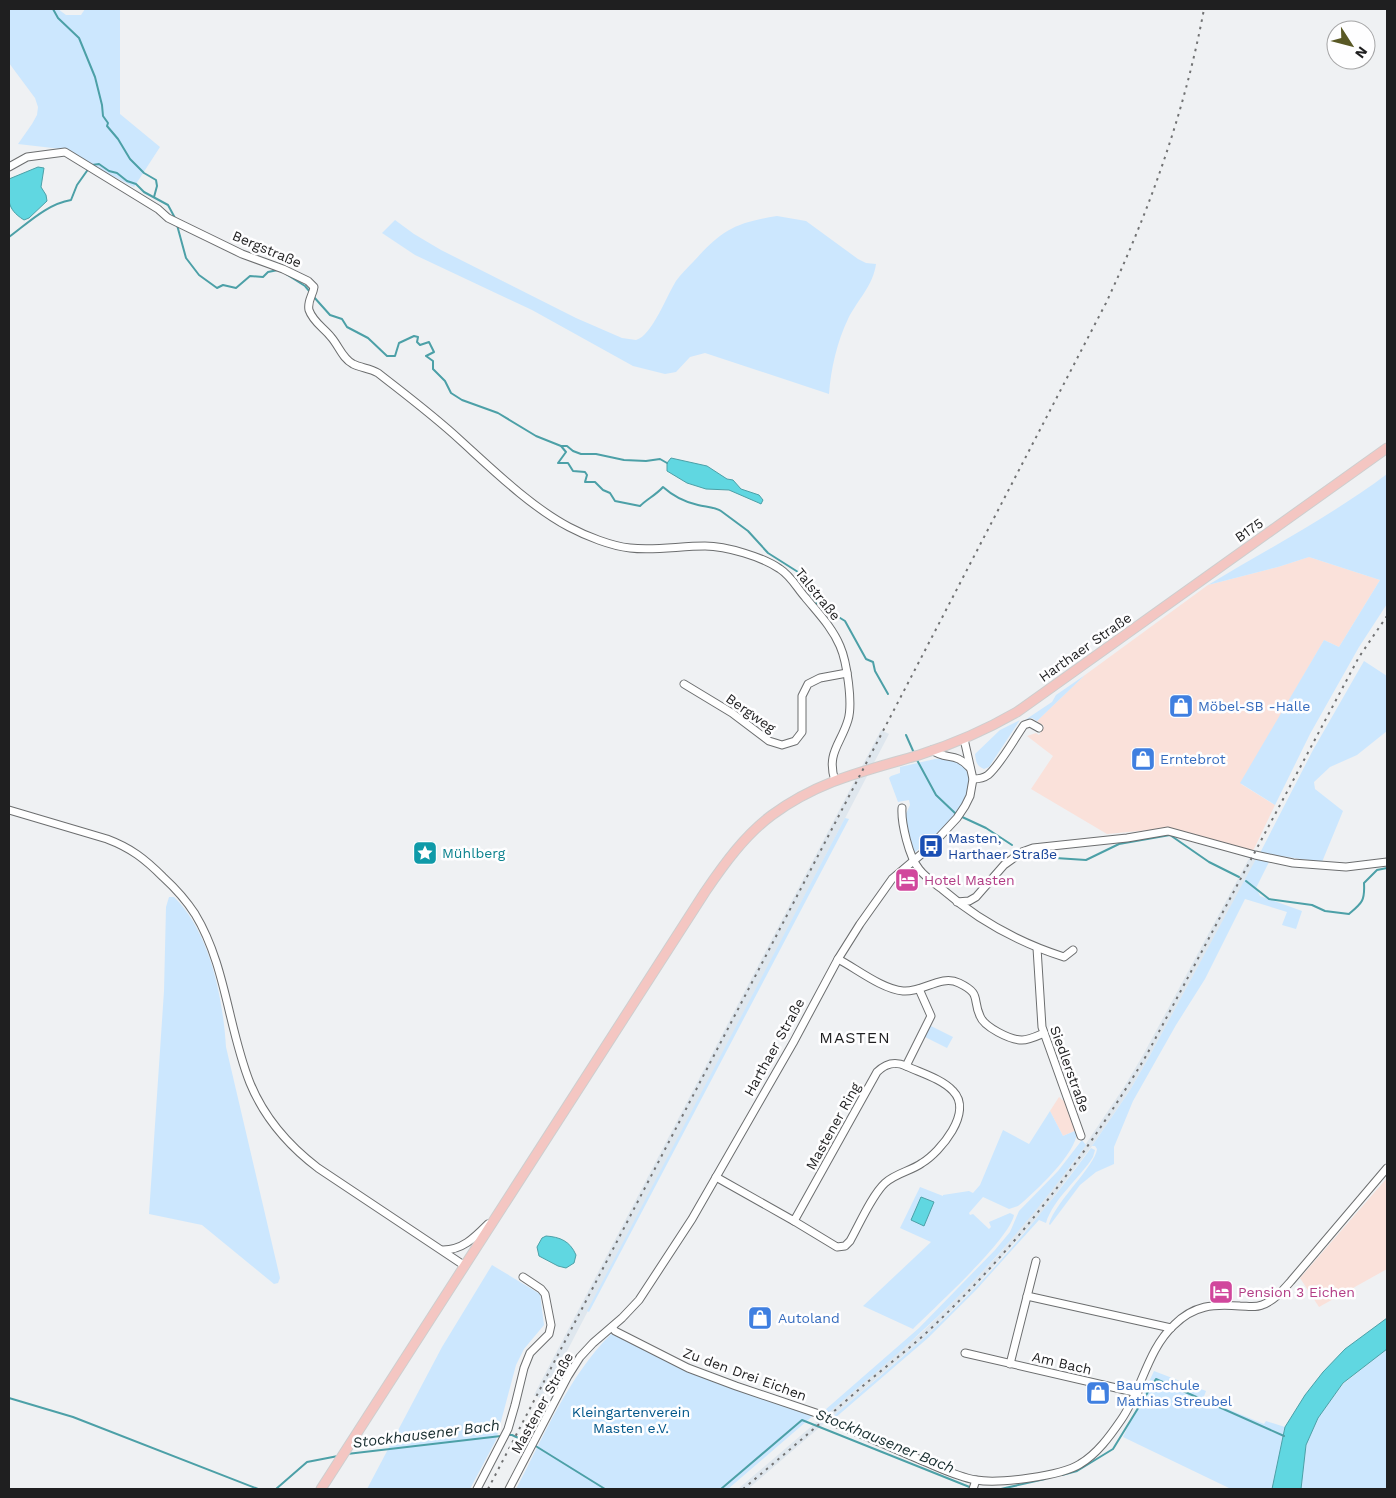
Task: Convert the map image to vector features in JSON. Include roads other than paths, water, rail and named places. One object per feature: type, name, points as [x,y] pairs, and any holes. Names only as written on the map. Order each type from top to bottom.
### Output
[{"type":"main road","name":"B175","points":[[1217,570],[1387,448]]},
{"type":"main road","name":"Harthaer Straße","points":[[321,1489],[705,892],[732,854],[747,838],[771,816],[802,796],[835,780],[964,739],[996,723],[1033,701],[1217,570]]},
{"type":"street","name":"Bergstraße","points":[[9,167],[28,156],[65,152],[158,208],[168,218],[242,254],[283,269],[308,281],[314,287],[309,308],[313,319],[330,335],[345,358],[357,366],[368,368],[378,373],[445,426],[482,460],[550,515],[584,535],[605,541]]},
{"type":"street","name":"Talstraße","points":[[605,541],[634,548],[707,546],[725,548],[780,568],[790,577],[834,633],[846,662],[850,708],[848,720],[833,755],[831,770],[835,780]]},
{"type":"street","name":"Bergweg","points":[[684,684],[732,713],[769,741],[782,745],[794,742],[802,732],[802,696],[808,684],[820,678],[847,673]]},
{"type":"street","points":[[973,779],[987,776],[1024,725],[1030,723],[1039,728]]},
{"type":"street","name":"Harthaer Straße","points":[[603,1334],[630,1310],[649,1286],[692,1219],[793,1043],[838,959],[882,892],[901,870],[931,846],[959,815],[970,796],[973,779],[964,739]]},
{"type":"street","points":[[932,750],[938,755],[949,755],[959,758],[972,770]]},
{"type":"street","points":[[902,808],[901,818],[919,870],[970,913],[997,929],[1037,948],[1064,957],[1073,950]]},
{"type":"street","points":[[9,810],[123,845],[138,854],[170,883],[194,914],[211,947],[250,1082],[274,1125],[288,1142],[318,1168],[465,1266]]},
{"type":"street","points":[[957,902],[969,901],[976,897],[1004,865],[1022,852],[1033,848],[1127,838],[1168,831],[1283,861],[1332,866],[1387,862]]},
{"type":"street","name":"Siedlerstraße","points":[[1037,948],[1040,1020],[1082,1136]]},
{"type":"street","points":[[838,959],[890,988],[910,991],[949,980],[956,982],[973,992],[980,1018],[985,1024],[1014,1039],[1022,1040],[1044,1034]]},
{"type":"street","points":[[906,1066],[931,1016],[919,989]]},
{"type":"street","name":"Mastener Ring","points":[[716,1177],[837,1246],[845,1246],[850,1241],[879,1189],[895,1176],[931,1158],[947,1140],[958,1118],[960,1107],[958,1098],[947,1086],[906,1066],[890,1063],[883,1066],[877,1072],[794,1221]]},
{"type":"street","points":[[833,1422],[941,1468],[974,1485],[1052,1473],[1079,1465],[1090,1457],[1107,1439],[1125,1414],[1138,1392],[1152,1354],[1170,1328],[1184,1316],[1206,1306],[1254,1307],[1262,1306],[1272,1300],[1291,1281],[1387,1168]]},
{"type":"street","points":[[443,1250],[455,1249],[469,1241],[503,1207]]},
{"type":"street","points":[[1036,1261],[1027,1296],[1170,1328]]},
{"type":"street","name":"Mastener Straße","points":[[477,1489],[508,1429],[516,1405],[524,1368],[530,1353],[549,1334],[551,1325],[546,1294],[522,1277]]},
{"type":"street","name":"Am Bach","points":[[1010,1364],[1027,1296]]},
{"type":"street","name":"Zu den Drei Eichen","points":[[612,1327],[615,1331],[688,1368],[819,1414]]},
{"type":"street","name":"Mastener Straße","points":[[509,1489],[576,1364],[603,1334]]},
{"type":"street","name":"Am Bach","points":[[965,1354],[1138,1392]]},
{"type":"water","points":[[38,167],[44,168],[41,187],[47,201],[29,218],[24,220],[18,216],[9,202],[9,179]]},
{"type":"water","points":[[671,458],[707,466],[727,479],[733,480],[741,489],[759,495],[763,500],[761,504],[729,490],[706,489],[687,483],[667,471],[667,463]]},
{"type":"water","points":[[921,1197],[934,1202],[924,1226],[911,1220]]},
{"type":"water","points":[[546,1236],[556,1237],[568,1243],[576,1255],[574,1263],[566,1268],[539,1256],[537,1247],[542,1238]]},
{"type":"water","points":[[1387,1318],[1387,1349],[1343,1383],[1318,1418],[1306,1445],[1301,1489],[1272,1489],[1285,1427],[1305,1395],[1323,1372],[1345,1349]]},
{"type":"waterway","points":[[53,9],[58,18],[79,38],[95,77],[103,116],[108,123],[107,126],[118,139],[130,159],[144,173],[156,180],[157,186],[154,197]]},
{"type":"waterway","points":[[92,165],[99,164],[109,171],[117,173],[127,181],[136,184],[144,192],[168,205],[175,218]]},
{"type":"waterway","points":[[9,237],[54,205],[71,200],[77,185],[89,168]]},
{"type":"waterway","points":[[177,225],[186,258],[199,275],[217,288],[223,285],[236,288],[250,276],[263,277],[268,272],[278,270]]},
{"type":"waterway","points":[[286,274],[305,286],[310,292]]},
{"type":"waterway","points":[[313,296],[330,315],[342,319],[347,327],[368,338],[387,356],[395,356],[399,343],[414,336],[418,337],[417,342],[420,345],[429,342],[434,352],[426,356],[433,361],[433,369],[445,381],[451,393],[462,400],[498,413],[536,436],[561,446],[566,452],[558,463],[568,463],[573,471],[585,472],[587,475],[585,482],[595,482],[603,490],[610,493],[615,501],[640,506],[663,487],[683,500],[721,511],[748,531],[768,553],[798,572],[816,603],[845,621],[866,659],[873,662],[875,671],[888,694]]},
{"type":"waterway","points":[[561,446],[567,446],[581,454],[596,454],[624,460],[646,461],[660,459],[667,463]]},
{"type":"waterway","points":[[906,735],[914,753]]},
{"type":"waterway","points":[[917,760],[936,795],[956,814]]},
{"type":"waterway","points":[[960,816],[986,828],[1012,845]]},
{"type":"waterway","points":[[1025,856],[1086,860],[1119,844],[1170,835],[1209,862],[1239,877]]},
{"type":"waterway","points":[[1246,881],[1269,899],[1312,905],[1325,911],[1349,914],[1362,901],[1364,883],[1377,870],[1387,868]]},
{"type":"waterway","name":"Stockhausener Bach","points":[[1062,1475],[1077,1471],[1113,1449],[1156,1379],[1284,1436]]},
{"type":"waterway","name":"Stockhausener Bach","points":[[9,1398],[73,1417],[258,1489]]},
{"type":"waterway","name":"Stockhausener Bach","points":[[721,1489],[802,1420],[972,1488]]},
{"type":"waterway","name":"Stockhausener Bach","points":[[509,1435],[529,1443]]},
{"type":"waterway","name":"Stockhausener Bach","points":[[347,1454],[501,1436]]},
{"type":"waterway","name":"Stockhausener Bach","points":[[534,1445],[605,1489]]},
{"type":"waterway","name":"Stockhausener Bach","points":[[276,1489],[307,1462],[338,1456]]},
{"type":"waterway","name":"Stockhausener Bach","points":[[1001,1489],[1045,1479]]},
{"type":"railway","points":[[488,1489],[1106,303],[1137,232],[1164,159],[1187,85],[1204,9]]},
{"type":"railway","points":[[743,1489],[917,1341],[957,1303],[1017,1237],[1072,1167],[1123,1094],[1146,1056],[1359,657],[1387,616]]},
{"type":"place","name":"Möbel-SB -Halle","points":[[1181,706]]},
{"type":"place","name":"Erntebrot","points":[[1143,759]]},
{"type":"place","name":"Masten, Harthaer Straße","points":[[931,846]]},
{"type":"place","name":"Mühlberg","points":[[425,853]]},
{"type":"place","name":"Hotel Masten","points":[[907,880]]},
{"type":"place","name":"Pension 3 Eichen","points":[[1221,1292]]},
{"type":"place","name":"Autoland","points":[[760,1318]]},
{"type":"place","name":"Baumschule Mathias Streubel","points":[[1098,1393]]},
{"type":"district","name":"MASTEN","points":[[855,1037]]},
{"type":"park label","name":"Kleingartenverein Masten e.V.","points":[[631,1420]]}]
